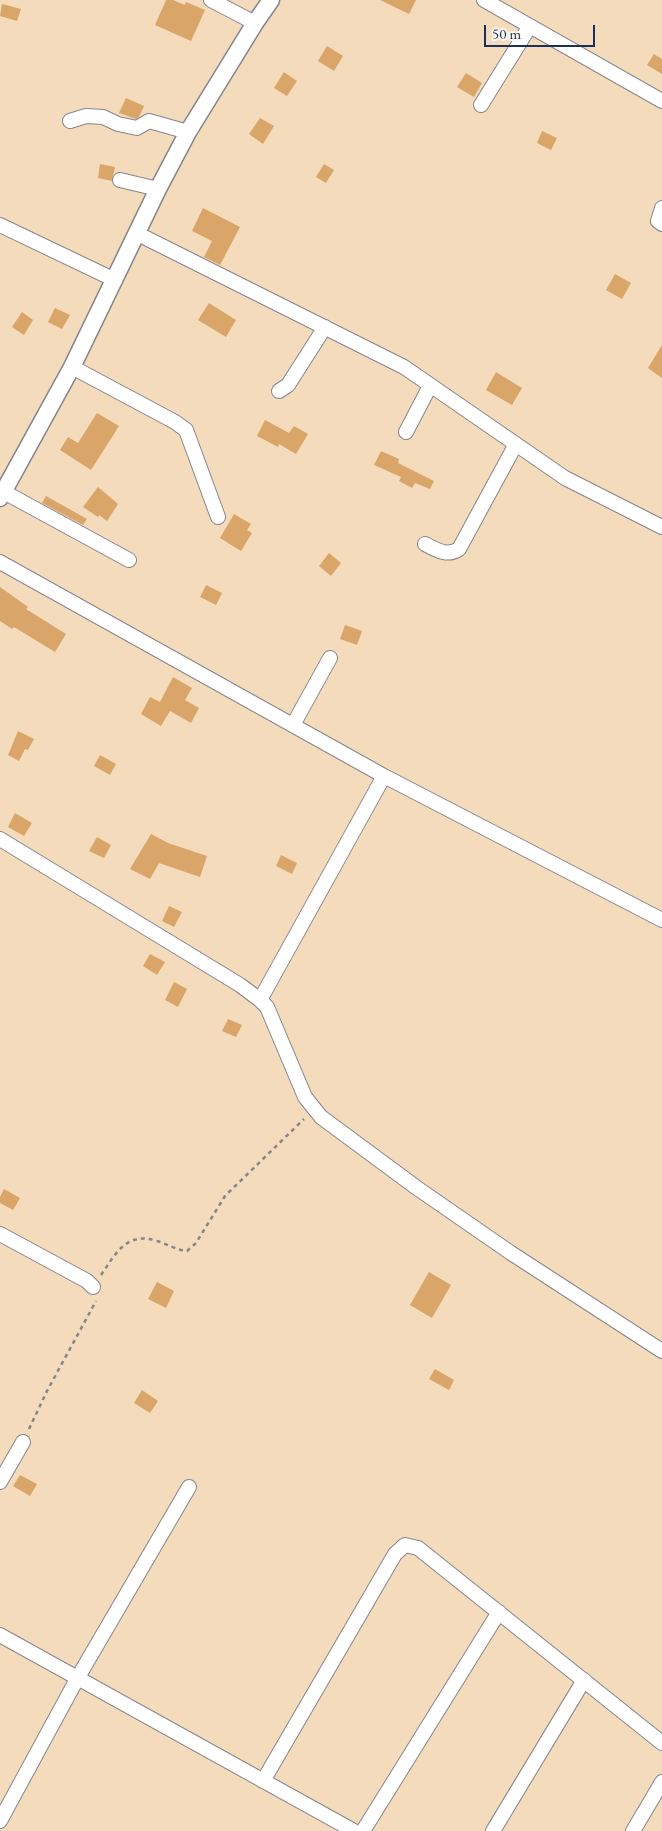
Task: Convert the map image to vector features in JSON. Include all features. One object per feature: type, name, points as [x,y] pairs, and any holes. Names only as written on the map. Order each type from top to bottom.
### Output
[{"type":"street","points":[[211,0],[255,23]]},
{"type":"street","points":[[129,560],[2,495],[72,366],[138,234],[158,189],[188,132],[271,0]]},
{"type":"street","points":[[484,0],[662,100]]},
{"type":"street","points":[[481,105],[530,26]]},
{"type":"street","points":[[70,120],[86,116],[103,117],[118,124],[137,128],[149,121],[188,132]]},
{"type":"street","points":[[120,180],[158,189]]},
{"type":"street","points":[[662,208],[658,221],[662,224]]},
{"type":"street","points":[[0,225],[115,280]]},
{"type":"street","points":[[138,234],[404,367],[565,478],[662,527]]},
{"type":"street","points":[[279,391],[288,385],[325,327]]},
{"type":"street","points":[[72,366],[175,422],[186,430],[218,517]]},
{"type":"street","points":[[406,432],[430,386]]},
{"type":"street","points":[[425,544],[444,553],[452,553],[459,549],[516,444]]},
{"type":"street","points":[[0,562],[384,776],[662,920]]},
{"type":"street","points":[[294,725],[330,658]]},
{"type":"street","points":[[260,1000],[384,776]]},
{"type":"street","points":[[0,839],[240,985],[260,1000],[267,1007],[305,1097],[321,1117],[417,1188],[519,1258],[662,1351]]},
{"type":"street","points":[[0,1234],[93,1287]]},
{"type":"street","points":[[0,1482],[23,1442]]},
{"type":"street","points":[[0,1821],[77,1678],[190,1487]]},
{"type":"street","points":[[264,1782],[395,1554],[405,1545],[418,1548],[662,1743]]},
{"type":"street","points":[[363,1831],[499,1612]]},
{"type":"street","points":[[0,1635],[354,1831]]},
{"type":"street","points":[[494,1831],[584,1680]]},
{"type":"street","points":[[633,1831],[662,1782]]},
{"type":"path","points":[[23,1442],[47,1390],[94,1307],[97,1298],[96,1290],[93,1287],[126,1243],[139,1238],[156,1240],[187,1251],[196,1242],[225,1196],[314,1108]]},
{"type":"building","points":[[166,0],[173,0],[185,5],[186,2],[205,10],[191,41],[155,25]]},
{"type":"building","points":[[380,0],[416,0],[409,14]]},
{"type":"building","points":[[2,4],[21,9],[17,21],[0,16]]},
{"type":"building","points":[[327,46],[343,56],[334,71],[318,61]]},
{"type":"building","points":[[654,54],[662,59],[662,74],[647,65]]},
{"type":"building","points":[[284,72],[297,81],[287,96],[274,88]]},
{"type":"building","points":[[466,73],[482,83],[474,97],[457,87]]},
{"type":"building","points":[[126,98],[144,106],[139,117],[136,119],[119,113]]},
{"type":"building","points":[[260,118],[274,126],[263,144],[249,134]]},
{"type":"building","points":[[542,131],[557,138],[551,150],[537,143]]},
{"type":"building","points":[[100,164],[115,167],[112,181],[98,178]]},
{"type":"building","points":[[324,164],[334,170],[326,183],[316,177]]},
{"type":"building","points":[[203,208],[240,227],[220,265],[204,257],[212,241],[192,231]]},
{"type":"building","points":[[615,274],[631,283],[622,299],[606,290]]},
{"type":"building","points":[[209,303],[236,320],[226,337],[198,320]]},
{"type":"building","points":[[55,308],[70,315],[62,329],[48,322]]},
{"type":"building","points":[[22,312],[33,320],[24,335],[12,327]]},
{"type":"building","points":[[662,345],[662,378],[648,368]]},
{"type":"building","points":[[496,372],[522,388],[512,405],[486,390]]},
{"type":"building","points":[[97,413],[119,426],[91,470],[60,450],[68,437],[78,443]]},
{"type":"building","points":[[265,420],[289,433],[294,426],[308,434],[296,454],[279,444],[278,447],[257,436]]},
{"type":"building","points":[[381,451],[399,459],[398,463],[434,481],[430,489],[415,483],[412,488],[399,481],[401,477],[374,465]]},
{"type":"building","points":[[98,487],[118,504],[107,521],[83,507]]},
{"type":"building","points":[[46,496],[87,519],[83,525],[42,503]]},
{"type":"building","points":[[234,514],[251,524],[247,530],[252,533],[241,551],[220,538]]},
{"type":"building","points":[[329,553],[341,563],[331,576],[319,566]]},
{"type":"building","points":[[206,585],[222,593],[216,605],[200,597]]},
{"type":"building","points":[[0,587],[28,607],[26,609],[66,634],[55,652],[14,627],[12,629],[0,621]]},
{"type":"building","points":[[345,625],[362,631],[357,645],[340,639]]},
{"type":"building","points":[[173,677],[192,688],[185,700],[199,708],[191,723],[170,711],[161,726],[141,714],[150,697],[160,702]]},
{"type":"building","points":[[18,731],[34,739],[28,750],[25,749],[19,761],[8,755]]},
{"type":"building","points":[[100,755],[116,764],[110,775],[94,766]]},
{"type":"building","points":[[15,813],[32,823],[24,836],[8,827]]},
{"type":"building","points":[[151,834],[168,843],[207,856],[200,877],[159,863],[150,879],[130,869]]},
{"type":"building","points":[[97,837],[111,845],[104,858],[89,851]]},
{"type":"building","points":[[281,855],[297,863],[292,874],[276,866]]},
{"type":"building","points":[[169,906],[182,912],[174,927],[162,921]]},
{"type":"building","points":[[150,954],[165,962],[157,975],[143,966]]},
{"type":"building","points":[[174,982],[187,989],[178,1007],[165,1000]]},
{"type":"building","points":[[228,1019],[242,1025],[236,1037],[222,1031]]},
{"type":"building","points":[[4,1189],[20,1198],[13,1210],[0,1203],[0,1197]]},
{"type":"building","points":[[429,1272],[451,1285],[432,1318],[410,1305]]},
{"type":"building","points":[[157,1282],[174,1291],[166,1308],[148,1299]]},
{"type":"building","points":[[435,1369],[454,1380],[449,1390],[429,1379]]},
{"type":"building","points":[[142,1390],[158,1401],[150,1413],[134,1403]]},
{"type":"building","points":[[20,1475],[37,1484],[30,1496],[13,1486]]}]
